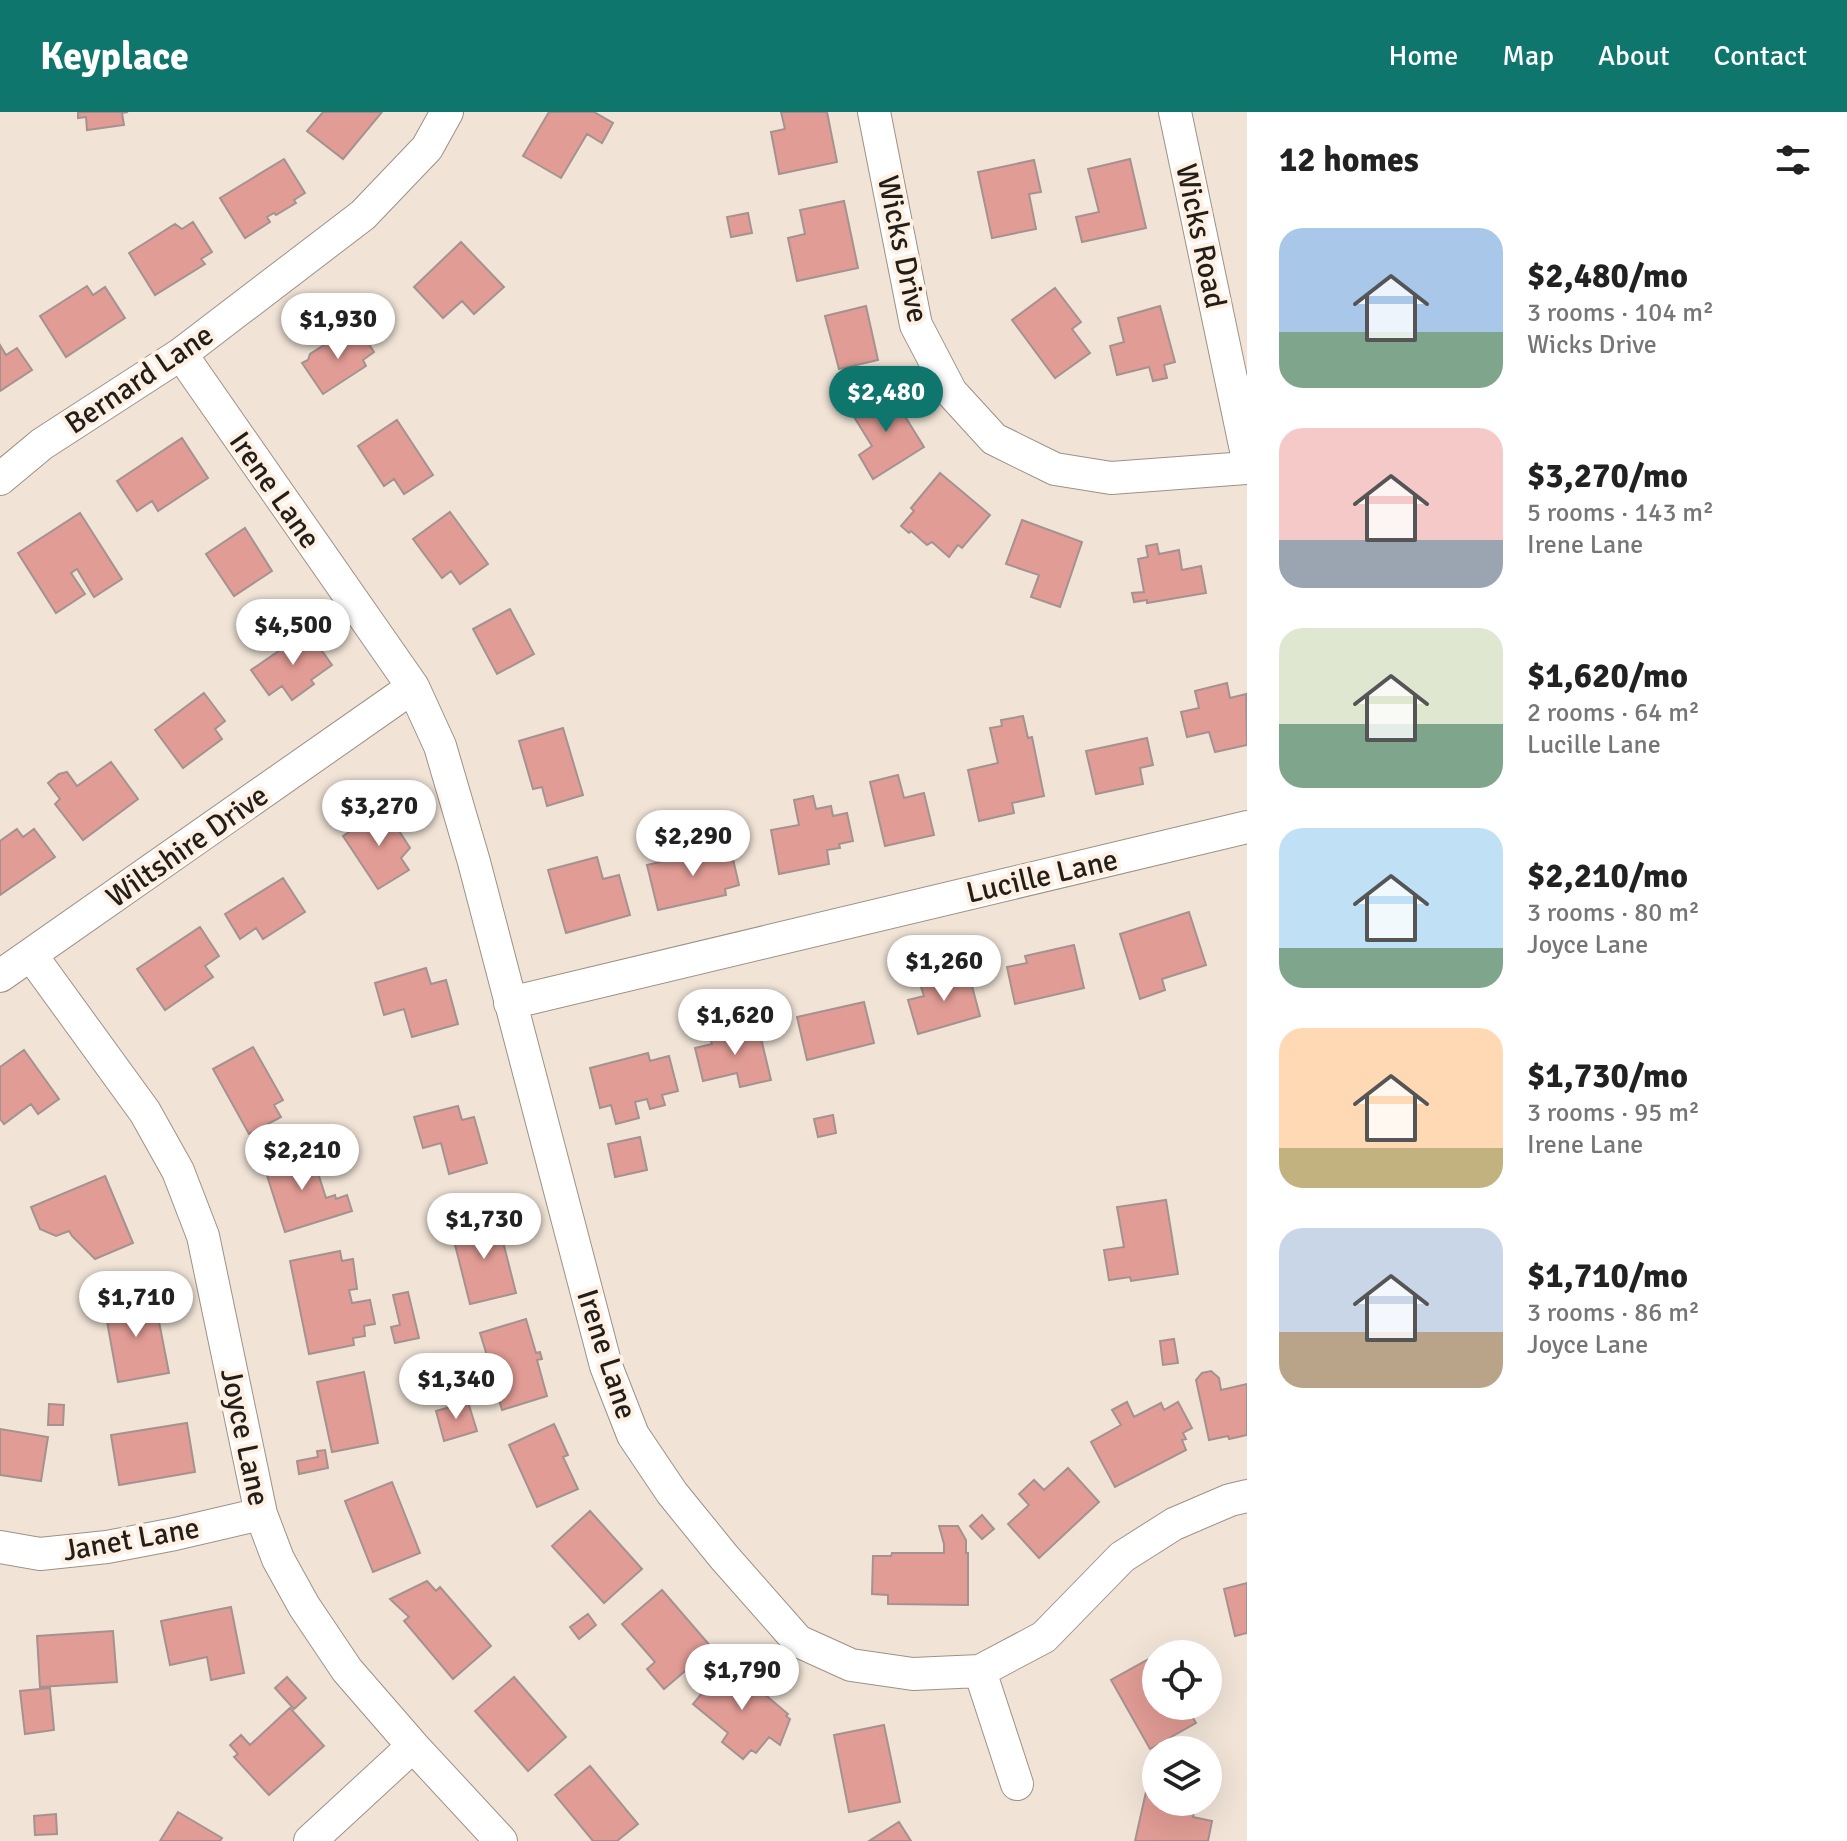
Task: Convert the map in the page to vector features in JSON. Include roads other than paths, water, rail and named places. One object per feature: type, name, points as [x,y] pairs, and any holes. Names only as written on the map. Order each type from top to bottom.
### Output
[{"type":"street","name":"Bernard Lane","points":[[0,479],[42,444],[181,354],[363,215],[427,148],[447,112]]},
{"type":"street","name":"Wicks Drive","points":[[874,112],[916,325],[951,392],[994,439],[1055,469],[1111,478],[1247,468]]},
{"type":"street","name":"Wicks Road","points":[[1175,112],[1247,455]]},
{"type":"street","name":"Irene Lane","points":[[181,354],[413,687],[440,746],[474,862],[606,1366],[633,1435],[672,1493],[798,1641],[851,1665],[913,1674],[980,1671],[1044,1637],[1122,1557],[1174,1524],[1247,1496]]},
{"type":"street","name":"Wiltshire Drive","points":[[0,976],[413,687]]},
{"type":"street","name":"Lucille Lane","points":[[510,1003],[1247,827]]},
{"type":"street","name":"Joyce Lane","points":[[31,955],[145,1112],[178,1171],[203,1236],[261,1514],[278,1559],[304,1606],[347,1670],[501,1841]]},
{"type":"street","name":"Janet Lane","points":[[0,1547],[40,1554],[107,1547],[261,1514]]},
{"type":"street","points":[[980,1671],[1017,1784]]},
{"type":"street","points":[[310,1841],[413,1746]]}]
